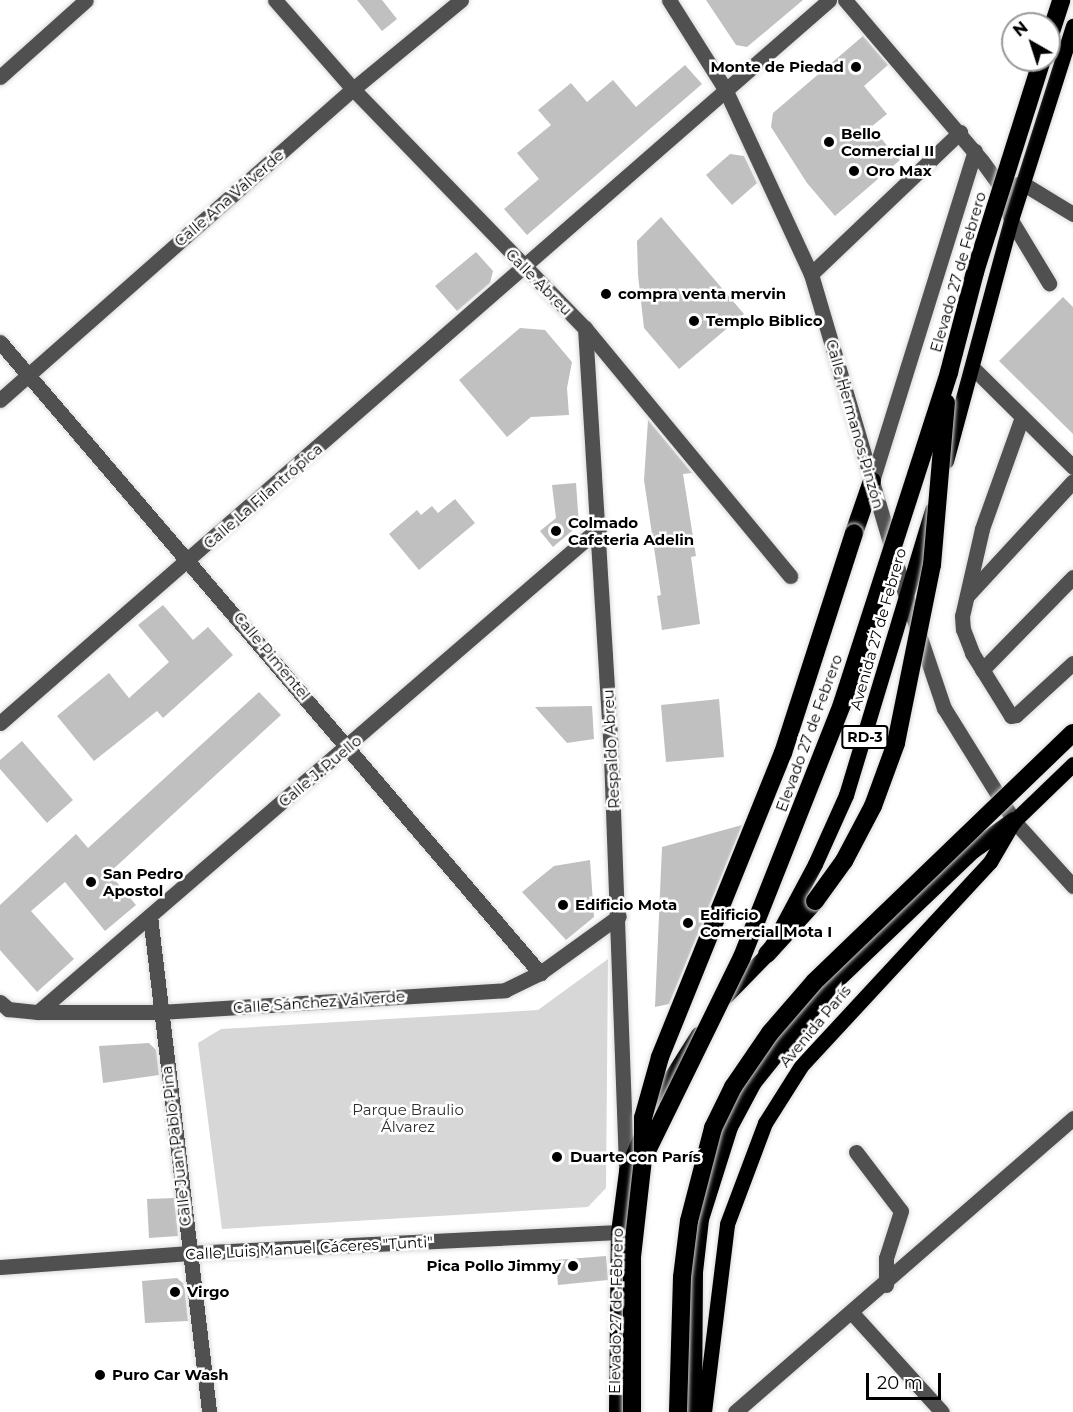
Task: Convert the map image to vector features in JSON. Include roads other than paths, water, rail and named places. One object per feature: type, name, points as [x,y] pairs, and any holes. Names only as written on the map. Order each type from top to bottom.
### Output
[{"type":"highway","name":"Elevado 27 de Febrero","points":[[632,1412],[632,1257],[643,1159],[742,957],[842,704],[949,372],[975,272],[1038,72]]},
{"type":"highway","points":[[767,954],[814,901],[844,861],[873,806],[901,720],[932,565],[949,372]]},
{"type":"highway","points":[[643,1159],[643,1118],[660,1057],[783,753],[872,481]]},
{"type":"highway","points":[[678,1412],[682,1277],[689,1221],[713,1128],[733,1087],[770,1033],[814,982],[1073,734]]},
{"type":"highway","points":[[693,1412],[694,1272],[700,1219],[729,1127],[753,1082],[831,985],[973,850],[1014,821]]},
{"type":"main road","name":"Avenida 27 de Febrero","points":[[616,1412],[618,1232],[626,1171],[654,1104],[677,1062],[725,997],[767,954],[816,864],[846,795],[972,367],[1011,220],[1073,26]]},
{"type":"main road","name":"Avenida París","points":[[704,1412],[727,1224],[765,1122],[801,1066],[990,862],[1014,821],[1073,764]]},
{"type":"street","points":[[0,77],[86,0]]},
{"type":"street","name":"Calle Abreu","points":[[275,0],[353,89],[585,328],[790,576]]},
{"type":"street","name":"Calle Ana Valverde","points":[[0,400],[353,89],[461,0]]},
{"type":"street","name":"Calle Hermanos Pinzón","points":[[669,0],[725,89],[811,274],[906,596],[944,708],[1014,821]]},
{"type":"street","name":"Calle La Filantrópica","points":[[0,723],[525,268],[725,89],[829,0]]},
{"type":"street","points":[[845,0],[960,132],[1002,189],[1011,220],[1049,283]]},
{"type":"street","points":[[811,274],[960,132]]},
{"type":"street","points":[[872,481],[975,152]]},
{"type":"street","points":[[1002,189],[1022,183],[1073,214]]},
{"type":"street","name":"Respaldo Abreu","points":[[585,328],[600,527],[619,916],[626,1171]]},
{"type":"street","name":"Calle Pimentel","points":[[0,342],[350,747],[540,973]]},
{"type":"street","points":[[972,367],[1073,467]]},
{"type":"street","points":[[1022,417],[982,530],[965,598],[963,629],[982,670],[1011,716],[1073,663]]},
{"type":"street","points":[[965,598],[1073,481]]},
{"type":"street","name":"Calle J. Puello","points":[[38,1012],[350,747],[600,527]]},
{"type":"street","points":[[982,670],[1073,577]]},
{"type":"street","points":[[1014,821],[1073,886]]},
{"type":"street","name":"Calle Juan Pablo Pina","points":[[150,916],[209,1412]]},
{"type":"street","name":"Calle Sánchez Valverde","points":[[0,1002],[8,1010],[38,1012],[160,1012],[505,990],[540,973],[619,916]]},
{"type":"street","points":[[735,1412],[853,1314],[1073,1118]]},
{"type":"street","points":[[856,1152],[902,1211],[886,1258],[886,1285]]},
{"type":"street","name":"Calle Luis Manuel Cáceres \"Tunti\"","points":[[0,1267],[189,1253],[618,1232]]},
{"type":"street","points":[[853,1314],[942,1412]]},
{"type":"place","name":"Monte de Piedad","points":[[856,67]]},
{"type":"place","name":"Bello Comercial II","points":[[829,142]]},
{"type":"place","name":"Oro Max","points":[[854,171]]},
{"type":"place","name":"compra venta mervin","points":[[606,294]]},
{"type":"place","name":"Templo Biblico","points":[[694,321]]},
{"type":"place","name":"Colmado Cafeteria Adelin","points":[[556,531]]},
{"type":"place","name":"San Pedro Apostol","points":[[91,882]]},
{"type":"place","name":"Edificio Mota","points":[[563,905]]},
{"type":"place","name":"Edificio Comercial Mota I","points":[[688,923]]},
{"type":"place","name":"Duarte con París","points":[[557,1157]]},
{"type":"place","name":"Pica Pollo Jimmy","points":[[573,1266]]},
{"type":"place","name":"Virgo","points":[[175,1292]]},
{"type":"place","name":"Puro Car Wash","points":[[100,1375]]},
{"type":"park label","name":"Parque Braulio Álvarez","points":[[408,1118]]}]
